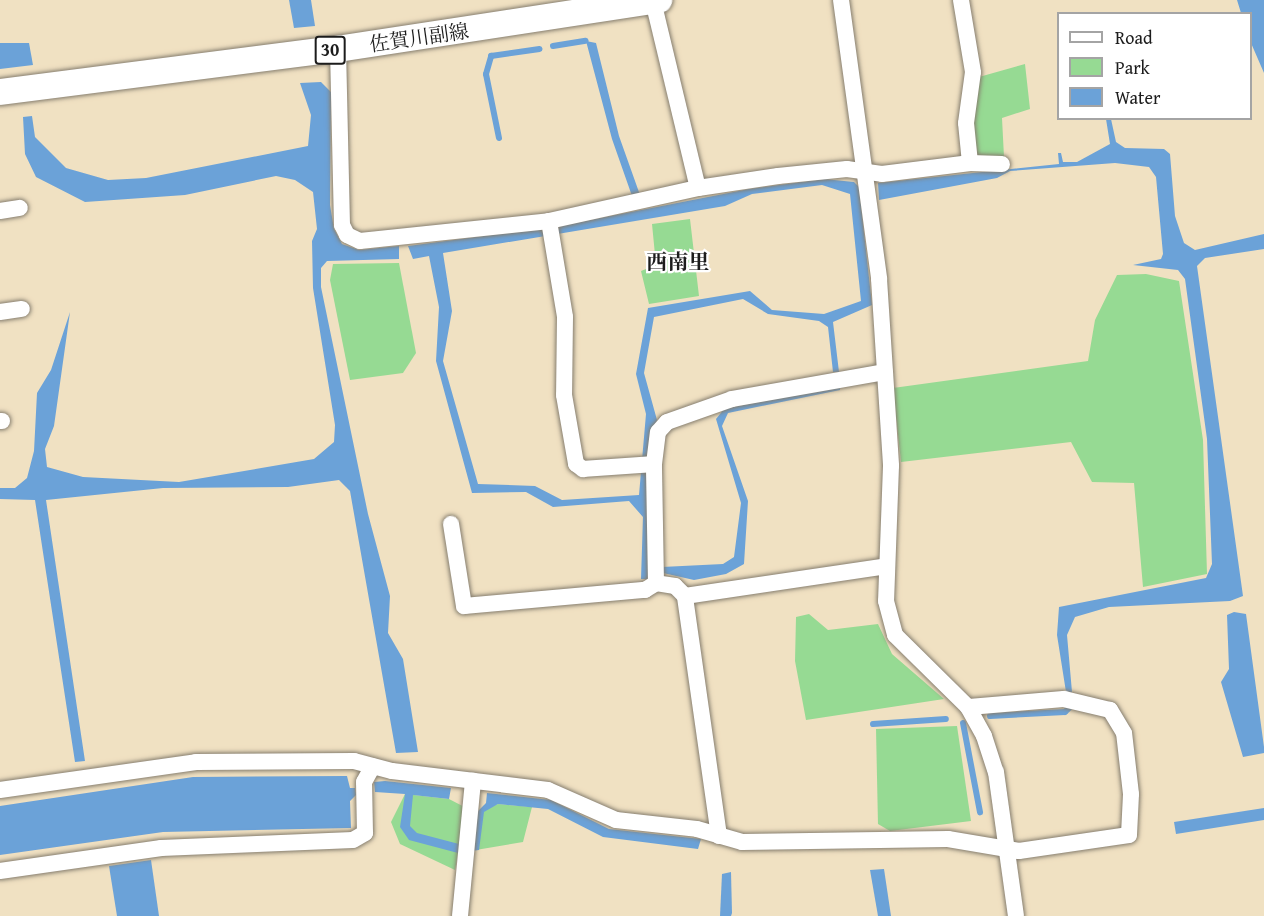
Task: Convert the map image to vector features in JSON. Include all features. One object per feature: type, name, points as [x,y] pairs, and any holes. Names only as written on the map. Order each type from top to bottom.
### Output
[{"type":"main road","name":"佐賀川副線","points":[[0,92],[338,49],[583,6],[656,1]]},
{"type":"street","points":[[841,0],[879,279],[891,466],[885,601],[894,635],[968,706],[984,736],[996,772],[1016,916]]},
{"type":"street","points":[[962,0],[973,72],[966,123],[970,163]]},
{"type":"street","points":[[656,1],[698,188]]},
{"type":"street","points":[[338,49],[342,225],[347,235],[360,241],[549,221],[698,188],[778,176],[847,169],[882,174],[970,163],[1002,164]]},
{"type":"street","points":[[0,211],[20,208]]},
{"type":"street","points":[[549,221],[566,317],[564,395],[576,464],[583,469],[648,465]]},
{"type":"street","points":[[0,312],[22,309]]},
{"type":"street","points":[[656,583],[648,465],[658,432],[667,422],[732,399],[885,372]]},
{"type":"street","points":[[452,524],[464,606],[645,590],[656,583],[675,586],[685,596],[720,836]]},
{"type":"street","points":[[685,596],[887,566]]},
{"type":"street","points":[[0,790],[196,762],[354,761],[472,781],[548,790],[616,820],[697,829],[742,842],[948,839],[1005,847],[1019,852],[1129,835],[1131,794],[1124,733],[1110,710],[1064,699],[968,706]]},
{"type":"street","points":[[0,871],[161,848],[353,840],[365,833],[364,782],[373,766]]},
{"type":"street","points":[[460,916],[472,781]]},
{"type":"green space","points":[[1025,64],[1030,109],[1002,118],[1004,157],[978,159],[973,125],[979,77]]},
{"type":"green space","points":[[690,219],[699,296],[649,304],[641,271],[656,265],[652,224]]},
{"type":"green space","points":[[399,263],[416,353],[403,373],[350,380],[330,280],[333,264]]},
{"type":"green space","points":[[1146,274],[1179,281],[1203,440],[1207,574],[1143,587],[1134,483],[1092,482],[1071,442],[901,462],[893,388],[1088,361],[1095,320],[1117,275]]},
{"type":"green space","points":[[809,614],[828,630],[878,624],[892,654],[944,699],[806,720],[795,661],[796,617]]},
{"type":"green space","points":[[957,726],[971,821],[890,831],[878,824],[876,729]]},
{"type":"green space","points":[[405,794],[449,799],[476,813],[498,804],[532,807],[523,842],[458,853],[455,870],[400,844],[391,822]]},
{"type":"water","points":[[289,0],[311,0],[315,26],[294,28]]},
{"type":"water","points":[[1237,0],[1264,0],[1264,73],[1252,45],[1252,12],[1241,12]]},
{"type":"water","points":[[586,41],[596,43],[619,136],[640,195],[632,196],[612,139]]},
{"type":"water","points":[[0,43],[29,43],[33,65],[0,69]]},
{"type":"water","points":[[321,82],[331,92],[330,205],[334,229],[342,244],[359,250],[399,246],[399,259],[327,261],[321,268],[321,287],[368,514],[390,596],[388,633],[403,659],[418,752],[396,753],[350,491],[339,480],[288,487],[163,488],[46,500],[85,761],[75,762],[35,500],[0,499],[0,488],[15,488],[27,478],[34,451],[37,393],[51,370],[70,312],[54,426],[45,449],[47,467],[83,477],[179,482],[314,459],[334,442],[335,425],[313,288],[312,241],[317,229],[313,192],[295,180],[276,176],[185,195],[85,202],[36,177],[25,154],[23,117],[32,116],[35,137],[66,168],[108,180],[146,178],[308,146],[311,115],[300,83]]},
{"type":"water","points":[[1106,120],[1111,120],[1116,142],[1125,148],[1164,149],[1170,154],[1175,216],[1184,243],[1195,250],[1264,234],[1264,249],[1205,258],[1197,266],[1243,596],[1230,601],[1109,607],[1075,617],[1067,635],[1072,692],[1066,692],[1057,635],[1059,607],[1206,578],[1212,564],[1207,439],[1185,279],[1178,270],[1133,265],[1161,259],[1163,254],[1156,177],[1149,167],[1115,163],[1010,171],[997,178],[879,200],[878,183],[1059,164],[1058,153],[1061,153],[1063,162],[1077,162],[1110,144]]},
{"type":"water","points":[[824,179],[854,182],[859,187],[872,305],[833,322],[839,372],[833,372],[828,327],[819,321],[768,314],[743,299],[654,317],[644,373],[657,420],[647,459],[649,579],[641,579],[643,517],[629,501],[553,507],[526,492],[472,493],[436,361],[439,307],[429,256],[413,259],[408,246],[559,226],[749,189]],"holes":[[[822,185],[850,194],[861,301],[824,314],[772,310],[750,291],[648,308],[636,374],[646,414],[639,495],[562,500],[535,486],[478,484],[443,361],[452,311],[443,253],[725,206],[752,194]]]},
{"type":"water","points":[[840,385],[840,390],[728,413],[722,426],[748,501],[744,564],[726,574],[694,580],[663,573],[662,567],[723,564],[734,557],[741,503],[716,419],[724,409]]},
{"type":"water","points":[[1234,612],[1246,614],[1264,747],[1264,753],[1243,757],[1221,682],[1229,669],[1227,615]]},
{"type":"water","points":[[347,776],[350,788],[355,788],[356,795],[350,801],[351,828],[163,832],[0,855],[0,806],[193,777]]},
{"type":"water","points":[[385,781],[451,788],[449,799],[413,795],[410,826],[417,833],[459,844],[458,853],[409,840],[400,827],[405,794],[375,792],[374,782]]},
{"type":"water","points":[[487,793],[551,800],[609,829],[701,839],[698,849],[603,837],[548,809],[498,804],[484,812],[479,850],[471,851],[476,813],[486,803]]},
{"type":"water","points":[[1264,808],[1264,820],[1176,834],[1174,822]]},
{"type":"water","points":[[151,860],[159,916],[117,916],[109,866]]},
{"type":"water","points":[[884,869],[891,916],[878,916],[870,870]]},
{"type":"water","points":[[731,872],[732,913],[731,916],[720,916],[722,874]]},
{"type":"waterway","points":[[553,46],[586,41]]},
{"type":"waterway","points":[[499,138],[486,74],[491,56],[539,49]]},
{"type":"waterway","points":[[990,716],[1065,712],[1069,708]]},
{"type":"waterway","points":[[873,724],[946,719]]},
{"type":"waterway","points":[[963,723],[980,812]]},
{"type":"district","name":"西南里","points":[[678,262]]}]
